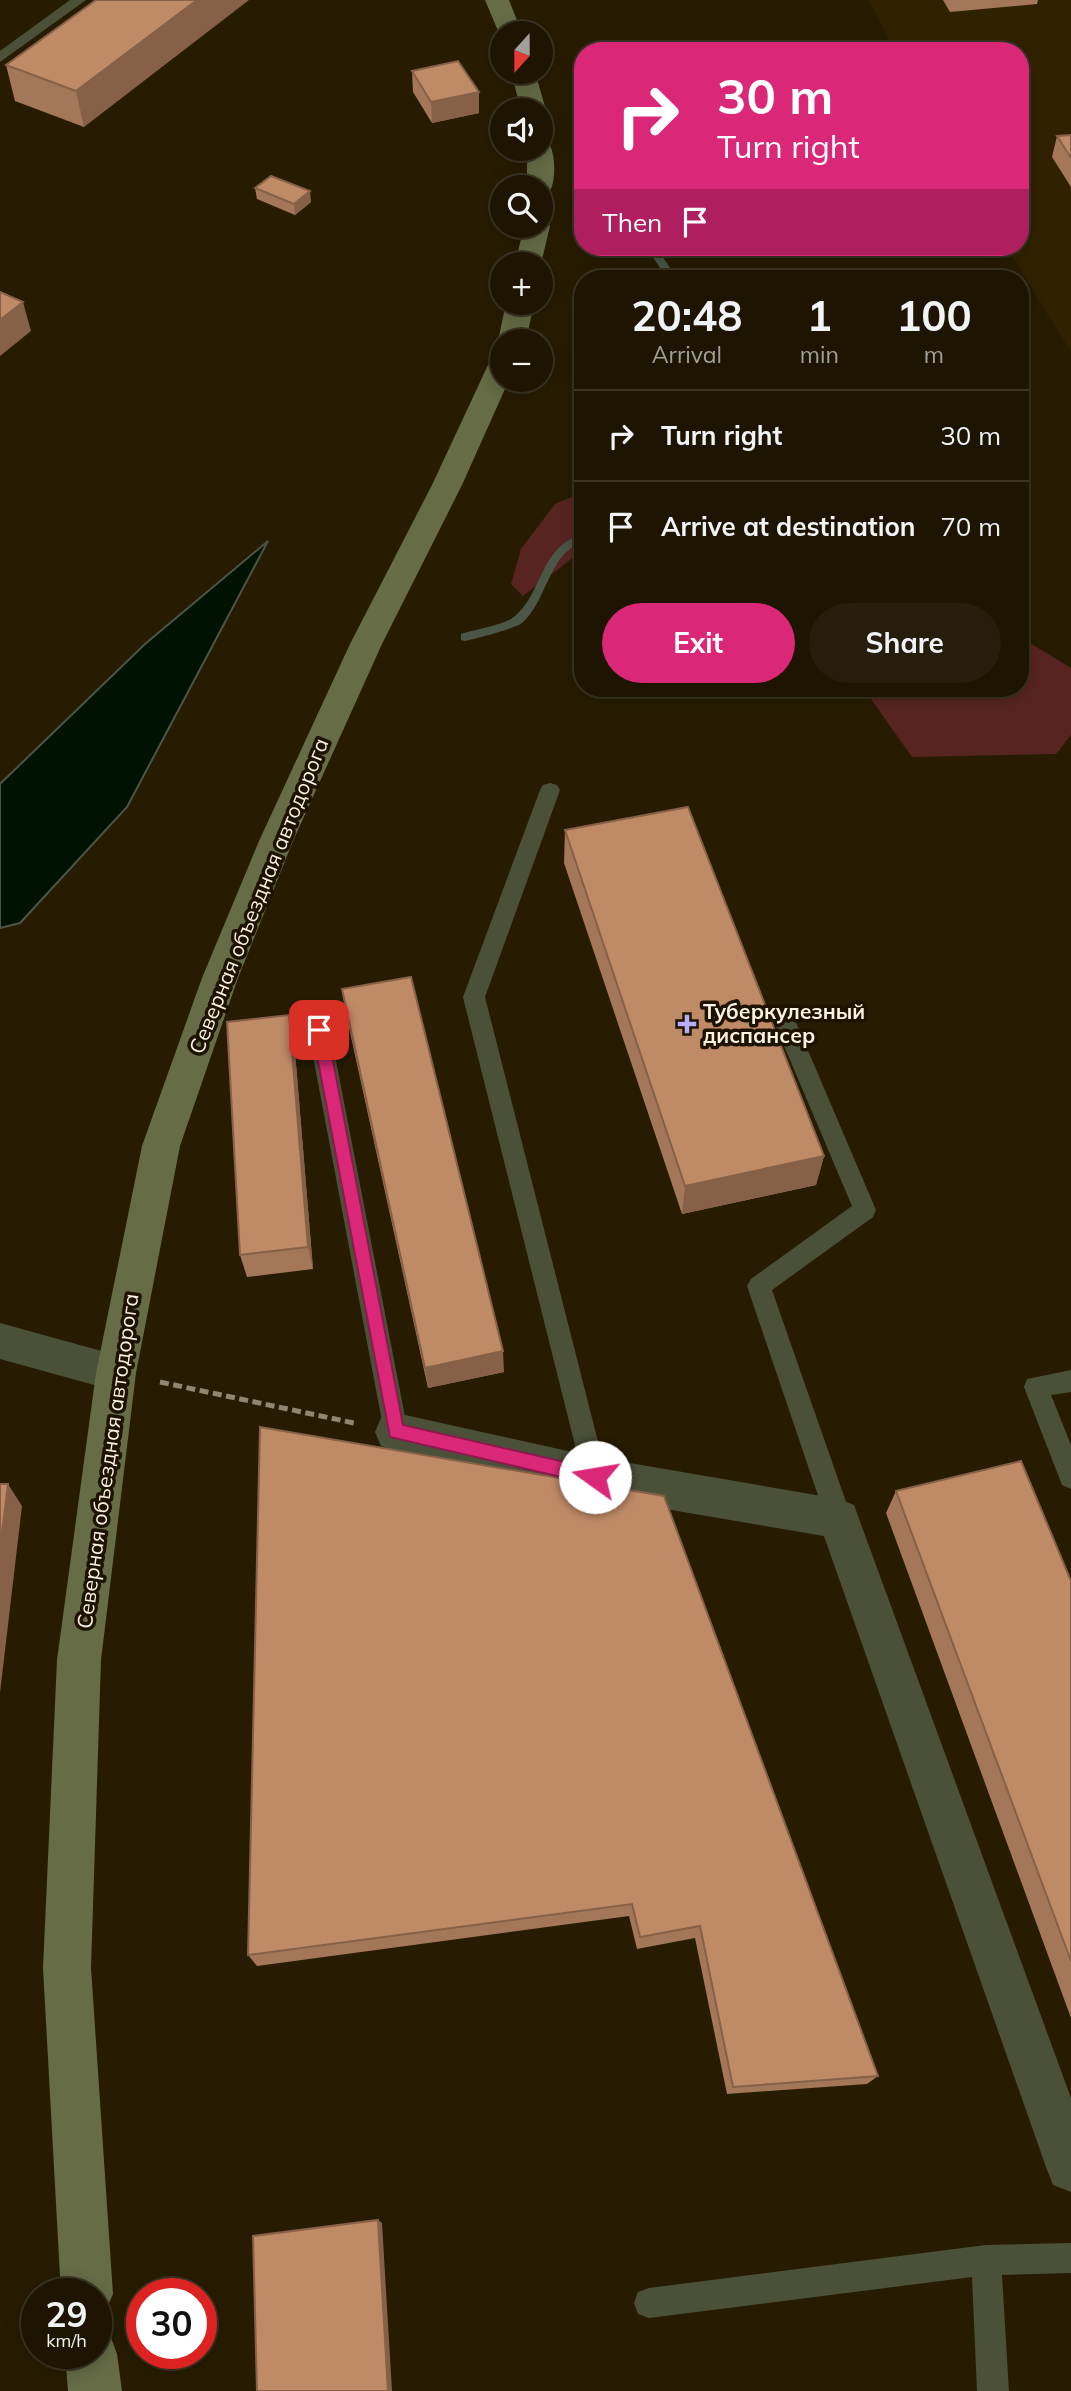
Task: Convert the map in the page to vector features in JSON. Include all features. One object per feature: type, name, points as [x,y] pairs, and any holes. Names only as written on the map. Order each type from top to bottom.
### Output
[{"type":"street","points":[[497,0],[505,21]]},
{"type":"street","name":"Северная объездная автодорога","points":[[86,2278],[67,1968],[79,1660],[116,1373],[160,1146],[220,978],[276,841],[366,644],[447,485],[490,391]]},
{"type":"street","points":[[0,1341],[116,1373]]},
{"type":"street","points":[[396,1432],[595,1477],[839,1519],[1071,2167]]},
{"type":"street","points":[[93,2369],[95,2391]]},
{"type":"lane","points":[[0,58],[79,0]]},
{"type":"lane","points":[[551,790],[474,997],[595,1477]]},
{"type":"lane","points":[[784,1020],[865,1210],[759,1286],[839,1519]]},
{"type":"lane","points":[[319,1030],[396,1432]]},
{"type":"lane","points":[[1071,1381],[1036,1387],[1071,1477]]},
{"type":"lane","points":[[649,2303],[986,2260],[1071,2258]]},
{"type":"lane","points":[[986,2260],[993,2391]]},
{"type":"path","points":[[116,1373],[396,1432]]},
{"type":"shaded area","points":[[869,0],[1071,0],[1071,352],[1029,283],[1029,270],[1021,270],[1012,256],[1029,256],[1029,42],[890,42]]},
{"type":"shaded area","points":[[574,496],[574,557],[523,596],[511,584],[521,549],[555,504]]},
{"type":"shaded area","points":[[268,541],[127,807],[20,923],[0,928],[0,784],[145,644]]},
{"type":"shaded area","points":[[1029,642],[1071,668],[1071,735],[1056,754],[912,757],[871,699],[1029,697]]},
{"type":"building","points":[[96,0],[197,0],[76,91],[6,65]]},
{"type":"building","points":[[458,61],[479,92],[431,102],[412,71]]},
{"type":"building","points":[[1071,135],[1071,158],[1057,136]]},
{"type":"building","points":[[271,176],[310,191],[294,204],[255,188]]},
{"type":"building","points":[[0,292],[23,302],[0,320]]},
{"type":"building","name":"Туберкулезный диспансер","points":[[688,807],[824,1156],[685,1186],[565,830]]},
{"type":"building","points":[[411,977],[503,1351],[425,1368],[342,989]]},
{"type":"building","points":[[289,1015],[308,1247],[240,1255],[227,1022]]},
{"type":"building","points":[[260,1427],[664,1496],[878,2076],[733,2087],[700,1926],[640,1937],[632,1904],[248,1955]]},
{"type":"building","points":[[1021,1461],[1071,1581],[1071,1961],[896,1491]]},
{"type":"building","points":[[0,1484],[8,1484],[0,1549]]},
{"type":"building","points":[[378,2220],[388,2391],[257,2391],[253,2236]]},
{"type":"waterway","points":[[657,256],[667,270]]},
{"type":"waterway","points":[[465,637],[517,621],[534,599],[557,555],[574,541]]},
{"type":"place","name":"Туберкулезный диспансер","points":[[687,1024]]},
{"type":"route","points":[[319,1030],[396,1432],[595,1477]]}]
